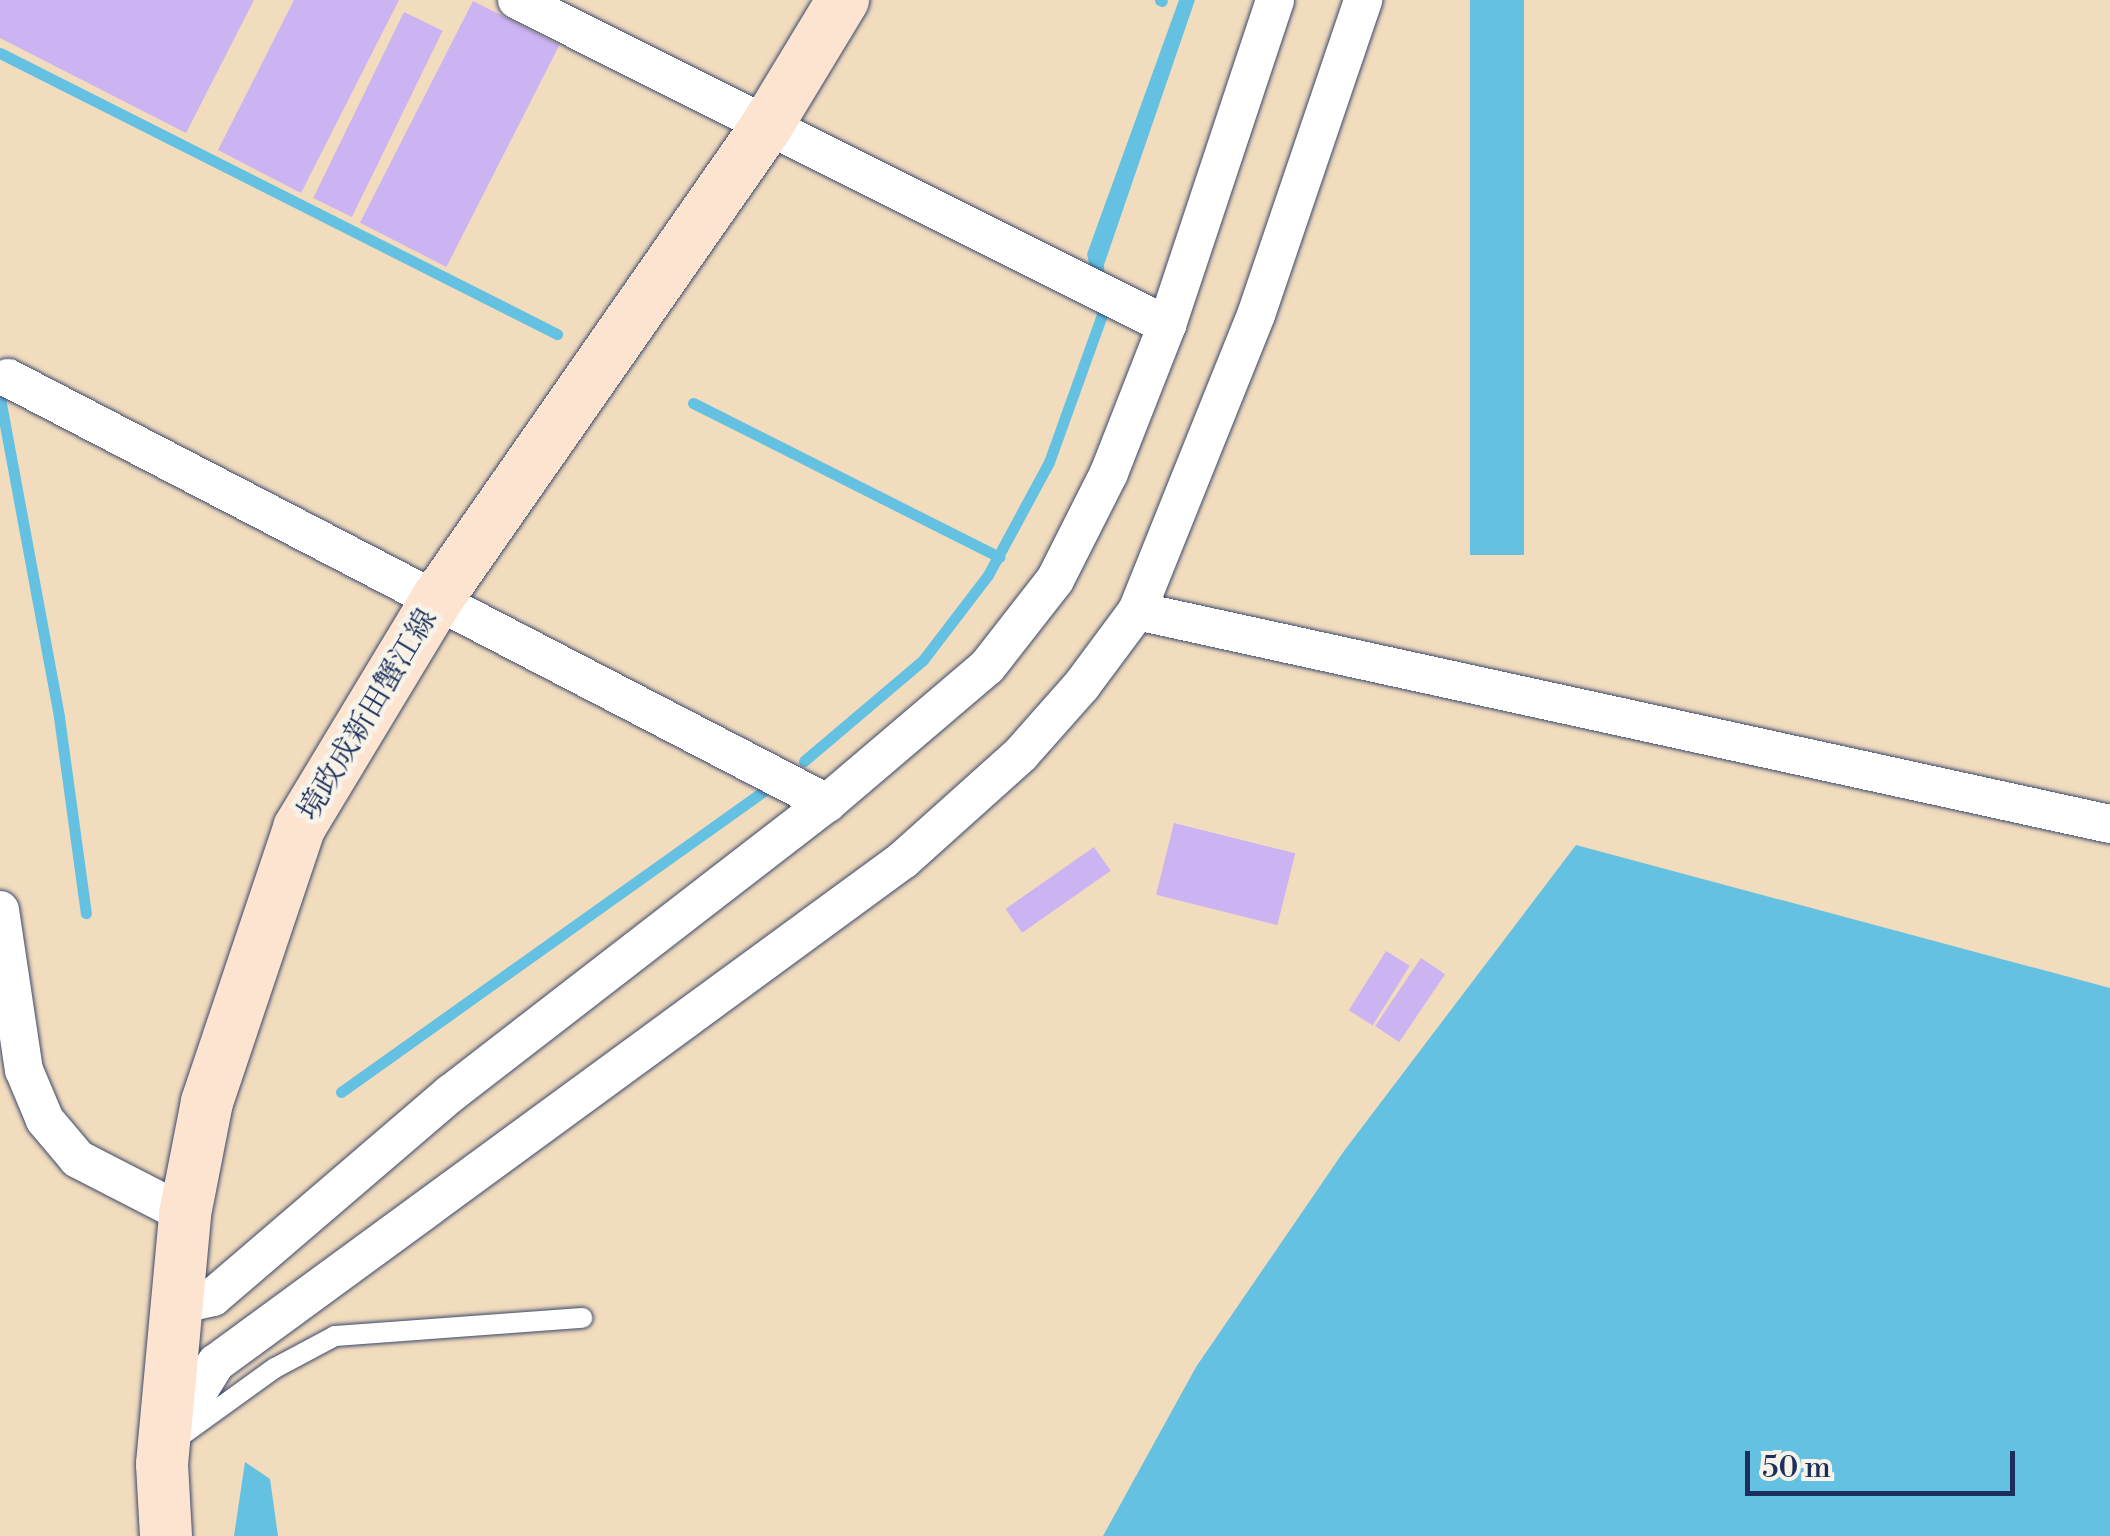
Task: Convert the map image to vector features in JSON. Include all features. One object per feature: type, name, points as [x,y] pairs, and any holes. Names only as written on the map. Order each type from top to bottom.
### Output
[{"type":"main road","name":"境政成新田蟹江線","points":[[166,1536],[164,1448],[185,1214],[207,1102],[300,828],[436,599],[766,128],[843,0]]},
{"type":"street","points":[[517,0],[766,128],[1167,325]]},
{"type":"street","points":[[174,1306],[213,1298],[450,1094],[827,803],[987,667],[1054,580],[1109,473],[1167,325],[1275,0]]},
{"type":"street","points":[[164,1448],[216,1363],[300,1296],[904,860],[1021,754],[1137,612],[1256,316],[1364,0]]},
{"type":"street","points":[[8,378],[827,803]]},
{"type":"street","points":[[1137,612],[2110,824]]},
{"type":"street","points":[[0,910],[24,1070],[45,1120],[78,1159],[185,1214]]},
{"type":"lane","points":[[164,1448],[275,1368],[335,1336],[582,1318]]},
{"type":"water","points":[[1179,0],[1195,0],[1104,265],[1107,317],[1099,314],[1087,254]]},
{"type":"water","points":[[1470,0],[1524,0],[1524,555],[1470,555]]},
{"type":"water","points":[[1576,845],[2110,988],[2110,1536],[1103,1536],[1196,1367],[1344,1151]]},
{"type":"water","points":[[245,1462],[270,1479],[278,1536],[234,1536]]},
{"type":"building","points":[[0,0],[254,0],[186,133],[0,38]]},
{"type":"building","points":[[294,0],[399,0],[301,193],[218,150]]},
{"type":"building","points":[[473,1],[559,45],[446,267],[360,223]]},
{"type":"building","points":[[404,12],[443,31],[352,217],[313,198]]},
{"type":"building","points":[[1174,823],[1295,853],[1277,925],[1156,895]]},
{"type":"building","points":[[1094,847],[1111,871],[1022,933],[1006,909]]},
{"type":"building","points":[[1386,951],[1410,966],[1373,1025],[1349,1010]]},
{"type":"building","points":[[1421,958],[1445,974],[1399,1042],[1375,1026]]},
{"type":"waterway","points":[[0,53],[557,334]]},
{"type":"waterway","points":[[804,761],[923,660],[988,575],[1049,462],[1102,315],[1100,302]]},
{"type":"waterway","points":[[0,398],[59,717],[86,913]]},
{"type":"waterway","points":[[693,403],[999,557]]},
{"type":"waterway","points":[[341,1092],[764,791]]}]
